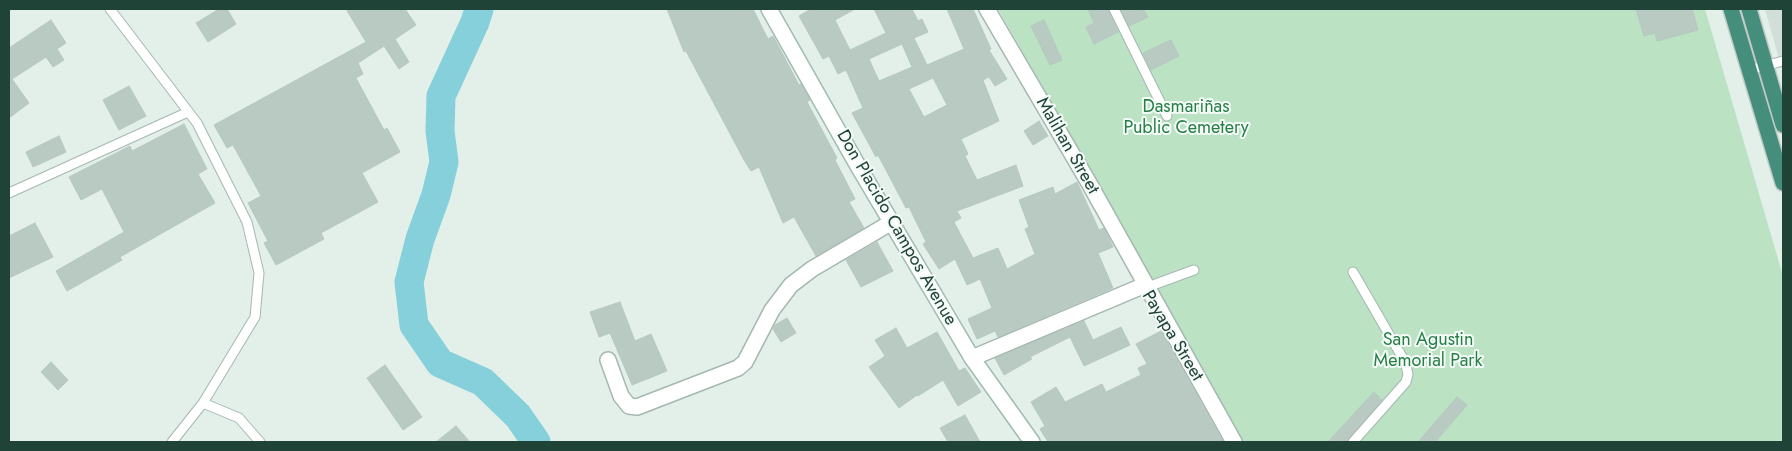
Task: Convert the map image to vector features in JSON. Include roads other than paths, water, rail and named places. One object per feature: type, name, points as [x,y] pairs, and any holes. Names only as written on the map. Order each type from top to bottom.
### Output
[{"type":"highway","points":[[1731,9],[1783,183]]},
{"type":"highway","points":[[1749,9],[1783,125]]},
{"type":"street","name":"Don Placido Campos Avenue","points":[[769,9],[972,358],[1032,442]]},
{"type":"street","name":"Malihan Street","points":[[987,9],[1145,285]]},
{"type":"street","points":[[608,360],[621,396],[629,406],[637,407],[738,368],[745,362],[772,310],[792,285],[812,268],[892,222]]},
{"type":"street","name":"Payapa Street","points":[[972,358],[1145,285],[1234,442]]},
{"type":"lane","points":[[110,9],[198,123],[247,222],[259,274],[255,317],[202,403],[172,442]]},
{"type":"lane","points":[[1114,9],[1167,116]]},
{"type":"lane","points":[[1750,70],[1783,61]]},
{"type":"lane","points":[[9,193],[188,112]]},
{"type":"lane","points":[[1145,285],[1154,285],[1194,270]]},
{"type":"lane","points":[[1352,272],[1405,362],[1408,374],[1406,382],[1353,442]]},
{"type":"lane","points":[[202,403],[239,418],[260,442]]},
{"type":"waterway","points":[[479,9],[475,22],[441,96],[440,131],[444,162],[436,195],[420,239],[409,282],[414,325],[440,363],[483,382],[518,416],[536,442]]},
{"type":"park label","name":"Dasmariñas Public Cemetery","points":[[1186,118]]},
{"type":"park label","name":"San Agustin Memorial Park","points":[[1428,351]]}]
